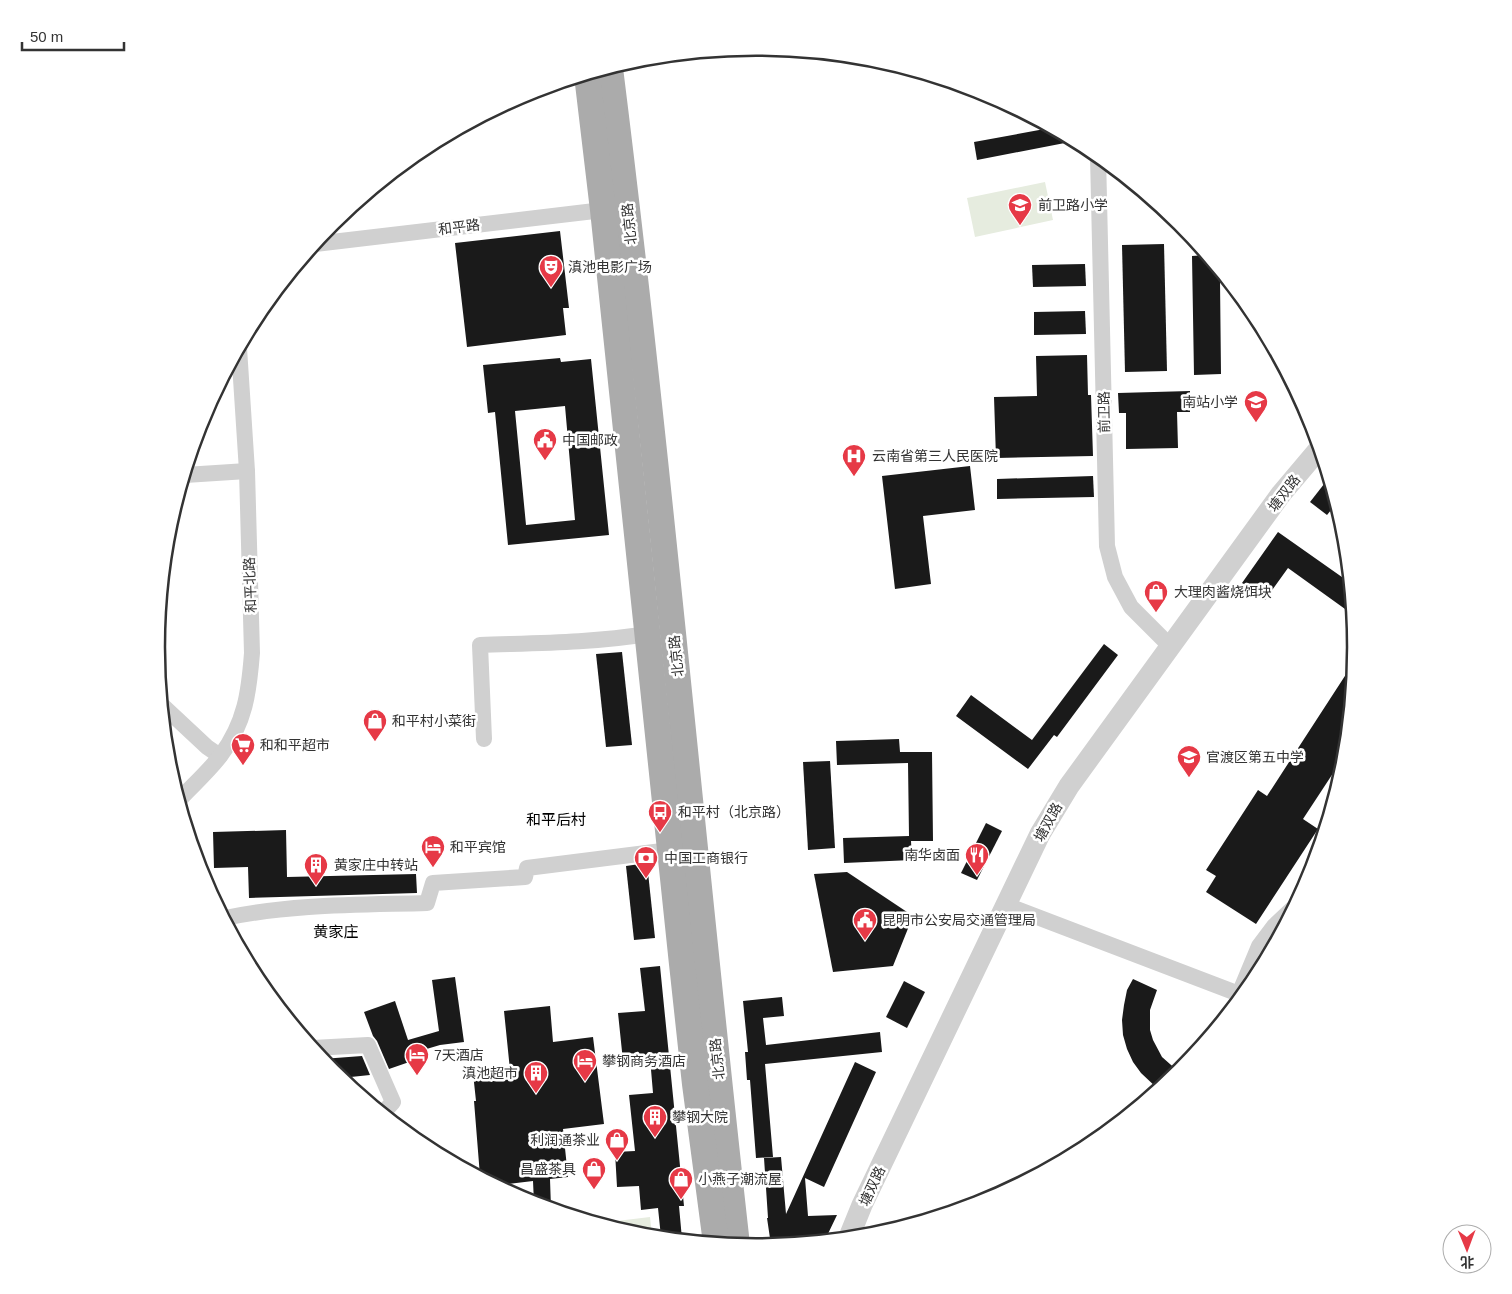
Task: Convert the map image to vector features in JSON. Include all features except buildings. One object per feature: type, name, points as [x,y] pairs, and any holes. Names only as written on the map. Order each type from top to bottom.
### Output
[{"type":"main road","name":"北京路","points":[[611,74],[660,503],[736,1237]]},
{"type":"main road","name":"北京路","points":[[588,81],[695,1084],[715,1236]]},
{"type":"street","name":"前卫路","points":[[1098,166],[1107,546],[1115,577],[1131,607],[1170,646]]},
{"type":"street","name":"和平路","points":[[325,243],[603,210]]},
{"type":"street","name":"和平北路","points":[[184,795],[220,756],[236,731],[245,709],[250,683],[252,653],[247,472],[240,360]]},
{"type":"street","name":"塘双路","points":[[852,1229],[862,1205],[1040,834],[1069,786],[1170,646],[1282,494],[1314,455]]},
{"type":"street","points":[[191,475],[247,472]]},
{"type":"street","points":[[484,739],[480,645],[580,641],[624,638],[647,634]]},
{"type":"street","points":[[169,712],[207,747],[220,756]]},
{"type":"street","points":[[231,917],[252,912],[304,907],[427,903],[433,883],[524,877],[527,868],[670,850]]},
{"type":"street","points":[[1006,905],[1235,992]]},
{"type":"street","points":[[1247,975],[1259,946],[1279,921]]},
{"type":"street","points":[[322,1048],[368,1045],[393,1102],[387,1109]]},
{"type":"shaded area","points":[[1045,182],[1053,220],[975,237],[967,198]]},
{"type":"shaded area","points":[[650,1217],[651,1228],[641,1226],[617,1221]]},
{"type":"place","name":"前卫路小学","points":[[1020,226]]},
{"type":"place","name":"滇池电影广场","points":[[551,288]]},
{"type":"place","name":"南站小学","points":[[1256,423]]},
{"type":"place","name":"中国邮政","points":[[545,461]]},
{"type":"place","name":"云南省第三人民医院","points":[[854,477]]},
{"type":"place","name":"大理肉酱烧饵块","points":[[1156,613]]},
{"type":"place","name":"和平村小菜街","points":[[375,742]]},
{"type":"place","name":"和和平超市","points":[[243,766]]},
{"type":"place","name":"官渡区第五中学","points":[[1189,778]]},
{"type":"place","name":"和平村（北京路）","points":[[660,833]]},
{"type":"place","name":"和平宾馆","points":[[433,868]]},
{"type":"place","name":"南华卤面","points":[[977,876]]},
{"type":"place","name":"中国工商银行","points":[[646,879]]},
{"type":"place","name":"黄家庄中转站","points":[[316,886]]},
{"type":"place","name":"昆明市公安局交通管理局","points":[[865,941]]},
{"type":"place","name":"7天酒店","points":[[417,1076]]},
{"type":"place","name":"攀钢商务酒店","points":[[585,1082]]},
{"type":"place","name":"滇池超市","points":[[536,1094]]},
{"type":"place","name":"攀钢大院","points":[[655,1138]]},
{"type":"place","name":"利润通茶业","points":[[617,1161]]},
{"type":"place","name":"昌盛茶具","points":[[594,1190]]},
{"type":"place","name":"小燕子潮流屋","points":[[681,1200]]},
{"type":"district","name":"和平后村","points":[[556,820]]},
{"type":"district","name":"黄家庄","points":[[336,932]]}]
